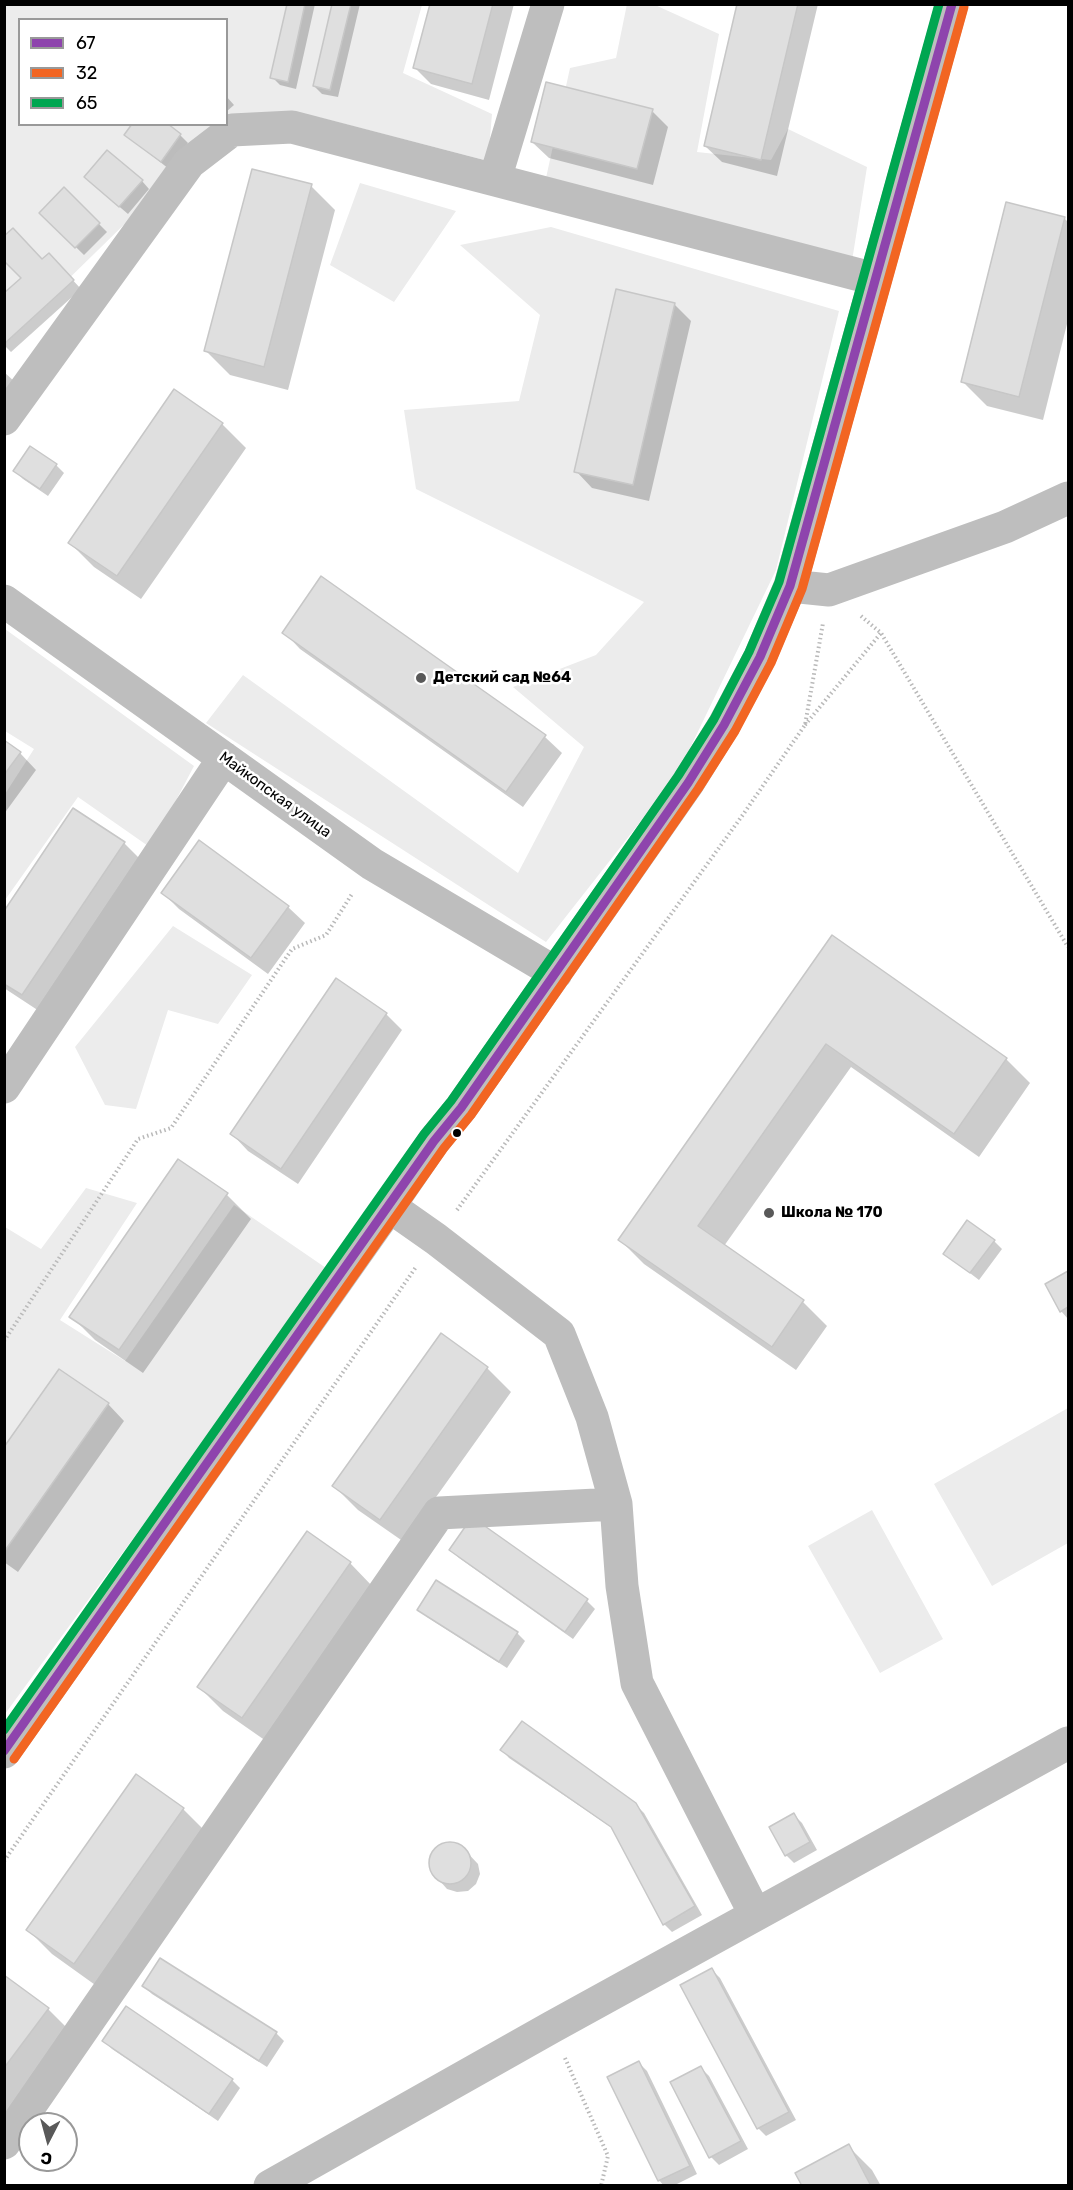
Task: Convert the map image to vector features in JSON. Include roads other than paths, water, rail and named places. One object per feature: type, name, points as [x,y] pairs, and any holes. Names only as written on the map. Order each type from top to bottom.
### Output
[{"type":"street","points":[[495,179],[548,4]]},
{"type":"street","points":[[4,1752],[434,1141],[461,1108],[556,973],[688,783],[724,725],[760,657],[790,586],[952,4]]},
{"type":"street","points":[[4,418],[189,163],[232,130],[292,127],[875,279]]},
{"type":"street","points":[[790,586],[829,590],[1005,527],[1068,498]]},
{"type":"street","name":"Майкопская улица","points":[[4,601],[372,864],[556,973]]},
{"type":"street","points":[[4,1086],[224,758]]},
{"type":"street","points":[[389,1206],[436,1239],[559,1334],[592,1417],[616,1504],[622,1587],[637,1683],[755,1914]]},
{"type":"street","points":[[4,2142],[439,1513],[616,1504]]},
{"type":"street","points":[[270,2186],[755,1914],[1068,1743]]},
{"type":"place","name":"Детский сад №64","points":[[421,678]]},
{"type":"place","name":"Школа № 170","points":[[769,1213]]}]
